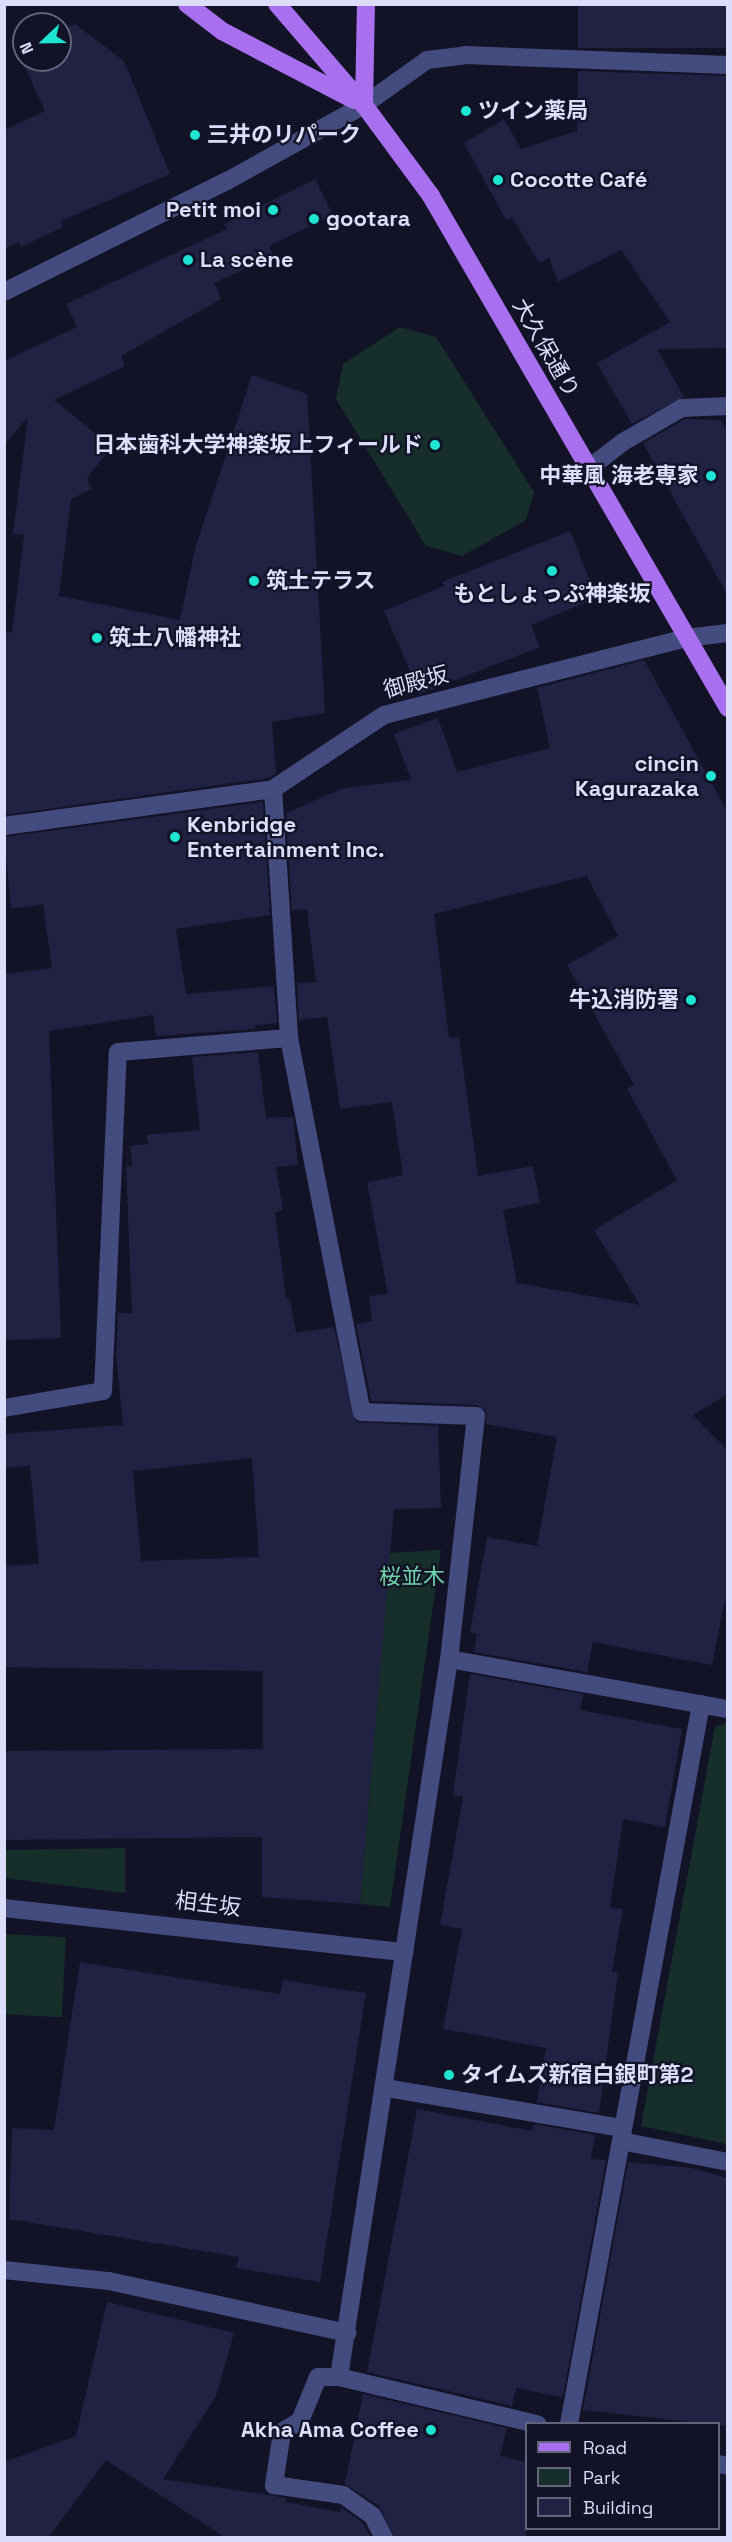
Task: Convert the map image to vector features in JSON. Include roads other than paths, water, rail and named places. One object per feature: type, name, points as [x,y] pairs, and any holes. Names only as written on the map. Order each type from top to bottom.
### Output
[{"type":"main road","points":[[187,4],[222,31],[364,105],[366,4]]},
{"type":"main road","name":"大久保通り","points":[[278,4],[364,105],[431,196],[728,708]]},
{"type":"street","points":[[4,292],[227,181],[364,105],[427,60],[465,55],[728,65]]},
{"type":"street","points":[[588,469],[623,442],[682,408],[728,406]]},
{"type":"street","name":"御殿坂","points":[[273,789],[384,715],[686,638],[728,633]]},
{"type":"street","points":[[4,826],[273,789],[290,1038],[362,1412],[476,1416],[448,1659],[386,2088],[339,2377]]},
{"type":"street","points":[[4,1408],[103,1391],[118,1052],[290,1038]]},
{"type":"street","points":[[448,1659],[728,1709]]},
{"type":"street","points":[[569,2422],[701,1704]]},
{"type":"street","name":"相生坂","points":[[4,1908],[405,1952]]},
{"type":"street","points":[[386,2088],[622,2135],[728,2162]]},
{"type":"street","points":[[4,2270],[109,2281],[347,2332]]},
{"type":"street","points":[[384,2538],[372,2515],[343,2494],[274,2485],[282,2432],[300,2421],[318,2377],[339,2377],[529,2422]]},
{"type":"place","name":"ツイン薬局","points":[[466,111]]},
{"type":"place","name":"三井のリパーク","points":[[195,135]]},
{"type":"place","name":"Cocotte Café","points":[[498,180]]},
{"type":"place","name":"Petit moi","points":[[273,210]]},
{"type":"place","name":"gootara","points":[[314,219]]},
{"type":"place","name":"La scène","points":[[188,260]]},
{"type":"place","name":"日本歯科大学神楽坂上フィールド","points":[[435,445]]},
{"type":"place","name":"中華風 海老専家","points":[[711,476]]},
{"type":"place","name":"もとしょっぷ神楽坂","points":[[552,571]]},
{"type":"place","name":"筑土テラス","points":[[254,581]]},
{"type":"place","name":"筑土八幡神社","points":[[97,638]]},
{"type":"place","name":"cincin Kagurazaka","points":[[711,776]]},
{"type":"place","name":"Kenbridge Entertainment Inc.","points":[[175,837]]},
{"type":"place","name":"牛込消防署","points":[[691,1000]]},
{"type":"place","name":"タイムズ新宿白銀町第2","points":[[449,2075]]},
{"type":"place","name":"Akha Ama Coffee","points":[[431,2430]]},
{"type":"park label","name":"桜並木","points":[[412,1577]]}]
